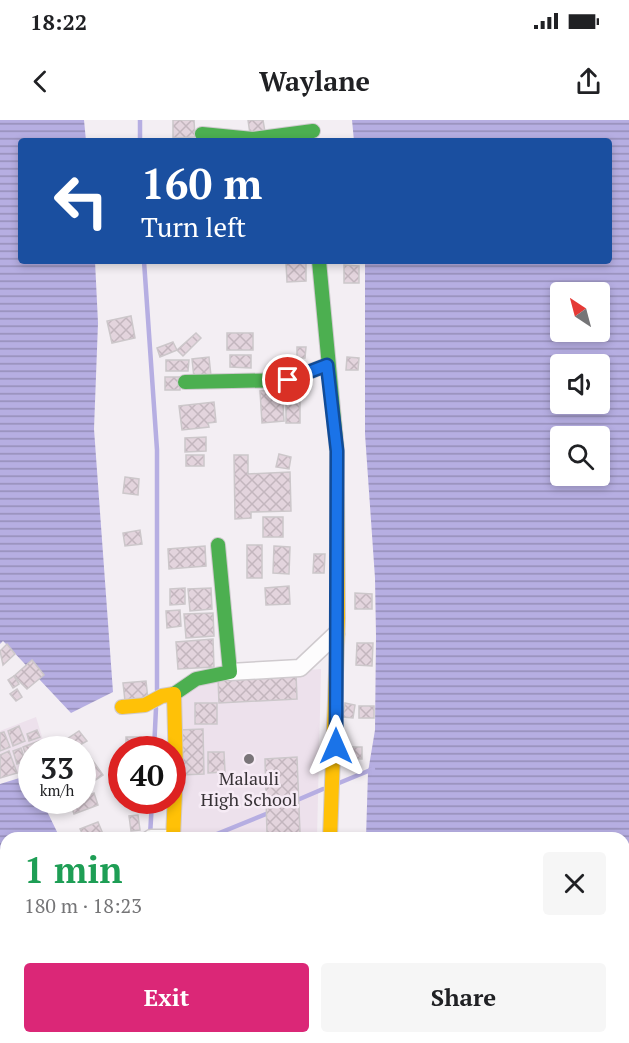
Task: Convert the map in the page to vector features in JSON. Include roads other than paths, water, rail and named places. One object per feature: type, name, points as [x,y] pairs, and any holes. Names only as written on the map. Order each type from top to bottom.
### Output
[{"type":"street","points":[[260,138],[313,131]]},
{"type":"street","points":[[202,132],[246,138]]},
{"type":"street","points":[[319,264],[327,365],[337,451],[335,767],[330,832]]},
{"type":"street","points":[[185,382],[288,380],[327,365]]},
{"type":"street","points":[[218,545],[230,672]]},
{"type":"street","points":[[122,707],[145,705],[196,679],[230,672],[300,668],[336,634]]},
{"type":"street","points":[[165,832],[176,770],[168,695]]},
{"type":"waterway","points":[[140,120],[140,138]]},
{"type":"waterway","points":[[144,264],[157,450],[157,690]]},
{"type":"waterway","points":[[155,736],[156,708]]},
{"type":"waterway","points":[[339,783],[373,769]]},
{"type":"waterway","points":[[295,801],[323,789]]},
{"type":"waterway","points":[[222,832],[271,812]]},
{"type":"waterway","points":[[150,832],[151,814]]},
{"type":"place","name":"Malauli High School","points":[[249,759]]}]
